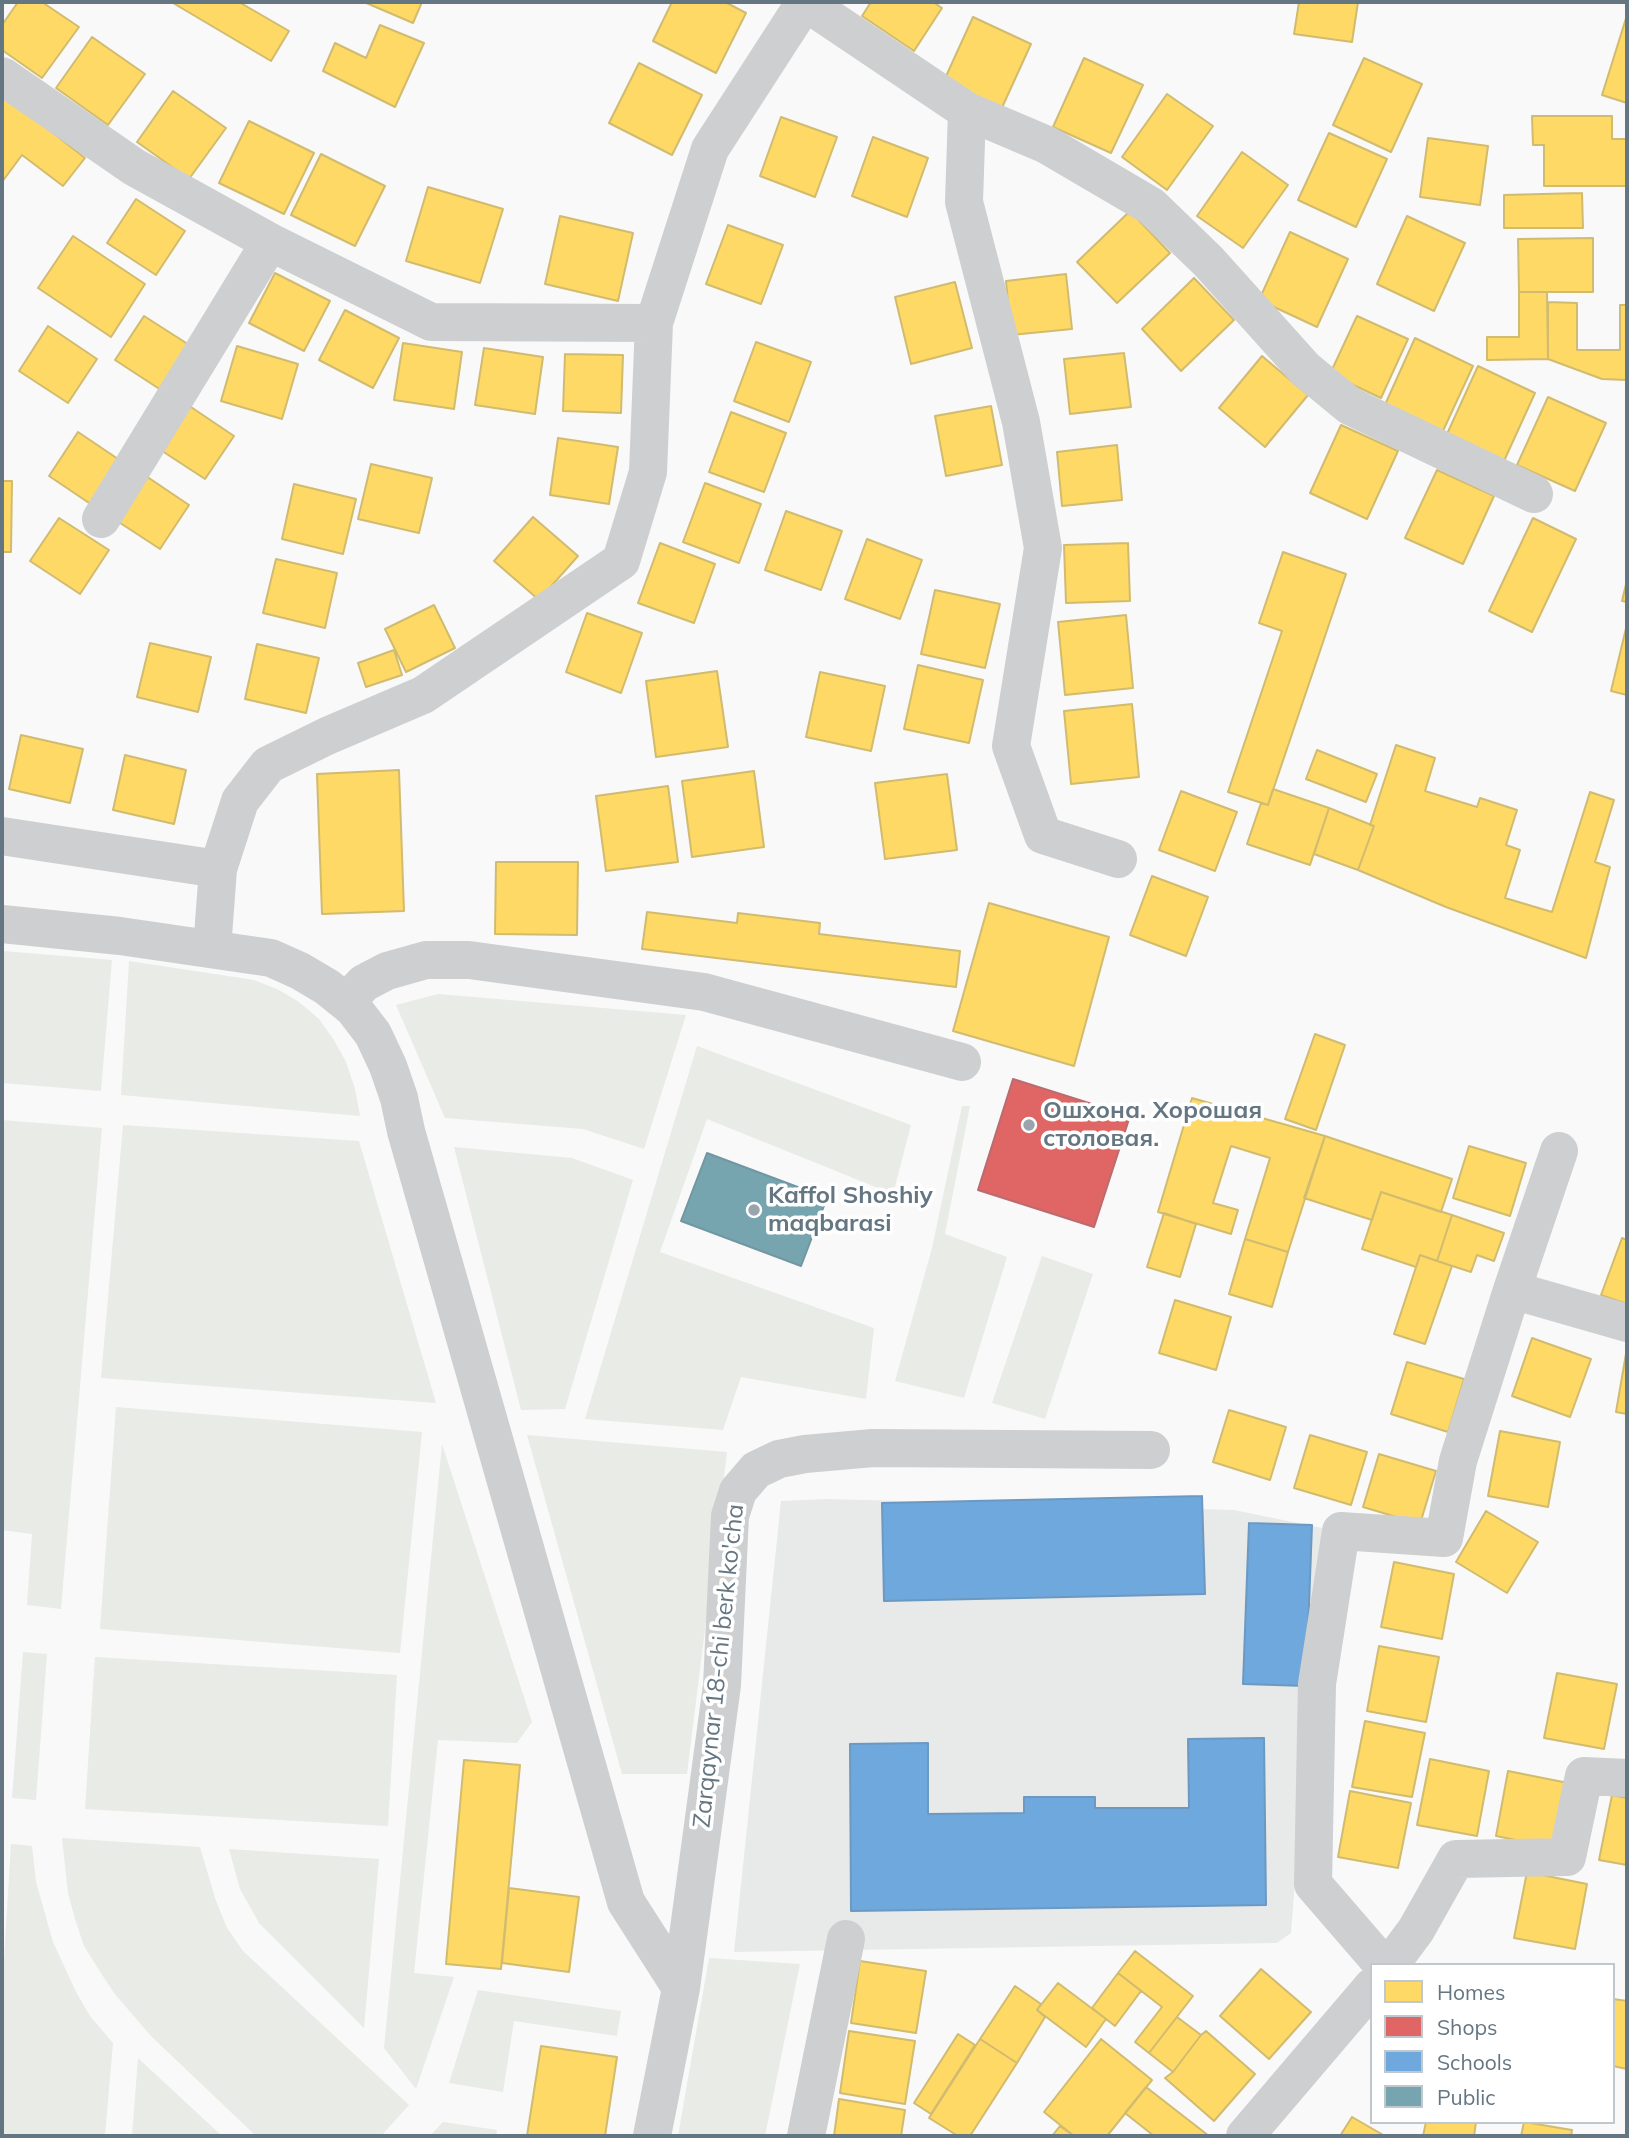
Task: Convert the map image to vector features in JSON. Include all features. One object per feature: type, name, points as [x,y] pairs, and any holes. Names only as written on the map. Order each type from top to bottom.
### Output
[{"type":"street","points":[[212,949],[218,869],[240,801],[268,765],[327,736],[424,695],[621,561],[648,472],[654,323],[710,149],[805,2],[967,111],[1048,145],[1151,206],[1208,261],[1305,369],[1350,406],[1534,494]]},
{"type":"street","points":[[3,79],[134,167],[270,242],[431,322],[654,323]]},
{"type":"street","points":[[967,111],[964,202],[1021,422],[1043,548],[1011,746],[1043,835],[1118,859]]},
{"type":"street","points":[[101,519],[270,242]]},
{"type":"street","points":[[2,836],[218,869]]},
{"type":"street","points":[[2,924],[120,936],[255,955],[285,964],[320,982],[346,1002],[373,1034],[388,1066],[398,1098],[626,1902],[681,1987]]},
{"type":"street","points":[[346,1002],[364,983],[387,971],[426,960],[470,960],[704,992],[962,1062]]},
{"type":"street","points":[[1381,1963],[1313,1884],[1317,1684],[1341,1531],[1444,1538],[1458,1461],[1511,1290],[1559,1151]]},
{"type":"street","points":[[1511,1290],[1627,1323]]},
{"type":"street","name":"Zarqaynar 18-chi berk ko'cha","points":[[652,2136],[681,1987],[722,1685],[730,1516],[738,1491],[746,1480],[756,1470],[779,1458],[873,1448],[1151,1450]]},
{"type":"street","points":[[1391,1963],[1416,1930],[1456,1859],[1567,1857],[1584,1776],[1627,1779]]},
{"type":"street","points":[[806,2136],[846,1939]]},
{"type":"street","points":[[1245,2136],[1370,1989]]},
{"type":"shaded area","points":[[3,951],[112,960],[101,1091],[2,1083]]},
{"type":"shaded area","points":[[129,961],[254,980],[299,1002],[319,1019],[346,1062],[360,1116],[121,1095]]},
{"type":"shaded area","points":[[438,994],[686,1015],[644,1149],[583,1129],[445,1118],[396,1005]]},
{"type":"shaded area","points":[[697,1046],[911,1125],[893,1194],[707,1119],[660,1252],[874,1328],[866,1399],[741,1377],[723,1430],[585,1419]]},
{"type":"shaded area","points":[[962,1106],[970,1106],[945,1234],[1007,1257],[964,1398],[895,1381],[932,1248]]},
{"type":"shaded area","points":[[2,1120],[102,1128],[61,1609],[27,1605],[32,1534],[2,1530]]},
{"type":"shaded area","points":[[123,1125],[359,1141],[436,1403],[101,1378]]},
{"type":"shaded area","points":[[454,1147],[572,1158],[633,1180],[565,1409],[521,1410]]},
{"type":"shaded area","points":[[1042,1256],[1093,1274],[1045,1419],[992,1403]]},
{"type":"shaded area","points":[[116,1407],[422,1432],[400,1653],[100,1629]]},
{"type":"shaded area","points":[[527,1435],[727,1452],[687,1774],[622,1774]]},
{"type":"shaded area","points":[[442,1444],[532,1722],[517,1743],[438,1740],[414,1973],[454,1977],[416,2089],[384,2048]]},
{"type":"shaded area","points":[[827,1499],[1234,1510],[1322,1528],[1291,1933],[1277,1943],[734,1952],[781,1501]]},
{"type":"shaded area","points":[[23,1652],[47,1654],[36,1800],[12,1798]]},
{"type":"shaded area","points":[[95,1657],[397,1675],[388,1826],[85,1809]]},
{"type":"shaded area","points":[[62,1838],[200,1847],[227,1928],[243,1951],[409,2105],[381,2136],[256,2136],[151,2036],[114,1993],[99,1970],[84,1946],[75,1919],[68,1893]]},
{"type":"shaded area","points":[[11,1844],[32,1846],[36,1882],[53,1942],[90,2016],[113,2043],[105,2136],[2,2136],[2,1992]]},
{"type":"shaded area","points":[[229,1849],[379,1859],[364,2028],[259,1923],[240,1889]]},
{"type":"shaded area","points":[[709,1958],[800,1964],[765,2136],[678,2136]]},
{"type":"shaded area","points":[[478,1990],[621,2011],[617,2036],[514,2021],[503,2092],[449,2083]]},
{"type":"shaded area","points":[[138,2058],[222,2136],[132,2136]]},
{"type":"shaded area","points":[[443,2122],[497,2130],[496,2136],[430,2136]]},
{"type":"building: Homes","points":[[18,2],[42,2],[79,27],[42,78],[2,50],[2,25]]},
{"type":"building: Homes","points":[[174,2],[239,2],[289,31],[271,61]]},
{"type":"building: Homes","points":[[364,2],[422,2],[413,23]]},
{"type":"building: Homes","points":[[672,2],[725,2],[746,13],[716,73],[653,41]]},
{"type":"building: Homes","points":[[871,2],[933,2],[942,8],[914,51],[862,16]]},
{"type":"building: Homes","points":[[1299,2],[1358,2],[1352,42],[1294,34]]},
{"type":"building: Homes","points":[[1627,15],[1627,103],[1602,95]]},
{"type":"building: Homes","points":[[973,17],[1031,44],[1000,112],[942,85]]},
{"type":"building: Homes","points":[[380,25],[424,43],[395,107],[323,71],[335,43],[366,58]]},
{"type":"building: Homes","points":[[92,37],[145,74],[108,125],[56,88]]},
{"type":"building: Homes","points":[[1084,58],[1143,85],[1111,153],[1053,127]]},
{"type":"building: Homes","points":[[1364,58],[1422,84],[1391,152],[1333,125]]},
{"type":"building: Homes","points":[[639,63],[702,95],[672,155],[609,123]]},
{"type":"building: Homes","points":[[173,91],[226,128],[189,179],[137,142]]},
{"type":"building: Homes","points":[[3,94],[85,158],[63,186],[22,155],[2,182]]},
{"type":"building: Homes","points":[[1167,94],[1213,126],[1167,190],[1122,157]]},
{"type":"building: Homes","points":[[1532,116],[1612,116],[1612,139],[1627,139],[1627,186],[1544,186],[1544,145],[1533,145]]},
{"type":"building: Homes","points":[[781,117],[837,137],[815,197],[760,176]]},
{"type":"building: Homes","points":[[249,121],[314,153],[284,214],[219,183]]},
{"type":"building: Homes","points":[[1329,133],[1387,159],[1356,227],[1298,200]]},
{"type":"building: Homes","points":[[873,137],[928,158],[907,217],[852,196]]},
{"type":"building: Homes","points":[[1428,138],[1488,146],[1480,205],[1420,197]]},
{"type":"building: Homes","points":[[1242,152],[1288,185],[1243,248],[1197,216]]},
{"type":"building: Homes","points":[[321,154],[385,186],[355,246],[291,215]]},
{"type":"building: Homes","points":[[428,187],[503,209],[480,283],[406,261]]},
{"type":"building: Homes","points":[[1582,193],[1583,228],[1504,228],[1504,195]]},
{"type":"building: Homes","points":[[136,199],[185,231],[156,275],[107,243]]},
{"type":"building: Homes","points":[[1130,211],[1170,253],[1117,303],[1077,262]]},
{"type":"building: Homes","points":[[560,216],[633,233],[618,301],[545,284]]},
{"type":"building: Homes","points":[[1407,216],[1465,243],[1434,311],[1377,284]]},
{"type":"building: Homes","points":[[728,225],[783,245],[761,304],[706,284]]},
{"type":"building: Homes","points":[[1290,232],[1348,259],[1317,327],[1259,300]]},
{"type":"building: Homes","points":[[73,236],[145,284],[111,337],[38,288]]},
{"type":"building: Homes","points":[[1593,238],[1593,292],[1519,292],[1518,239]]},
{"type":"building: Homes","points":[[275,273],[330,301],[304,351],[249,323]]},
{"type":"building: Homes","points":[[1066,274],[1072,329],[1011,335],[1006,281]]},
{"type":"building: Homes","points":[[1194,278],[1234,320],[1181,371],[1142,329]]},
{"type":"building: Homes","points":[[955,282],[972,348],[911,364],[895,297]]},
{"type":"building: Homes","points":[[1519,292],[1547,292],[1548,359],[1487,360],[1487,337],[1519,337]]},
{"type":"building: Homes","points":[[1548,302],[1577,303],[1577,350],[1620,350],[1620,305],[1627,305],[1627,380],[1602,379],[1548,359]]},
{"type":"building: Homes","points":[[345,310],[399,338],[373,388],[319,360]]},
{"type":"building: Homes","points":[[144,316],[194,348],[164,392],[115,360]]},
{"type":"building: Homes","points":[[1357,316],[1408,339],[1381,398],[1330,374]]},
{"type":"building: Homes","points":[[48,326],[97,359],[68,403],[19,371]]},
{"type":"building: Homes","points":[[1415,338],[1473,366],[1442,433],[1384,407]]},
{"type":"building: Homes","points":[[756,342],[811,362],[789,422],[734,401]]},
{"type":"building: Homes","points":[[403,343],[462,352],[454,409],[394,400]]},
{"type":"building: Homes","points":[[237,346],[298,364],[282,419],[221,401]]},
{"type":"building: Homes","points":[[484,348],[543,357],[535,414],[475,405]]},
{"type":"building: Homes","points":[[1124,353],[1131,407],[1070,414],[1064,359]]},
{"type":"building: Homes","points":[[565,354],[623,355],[621,413],[563,411]]},
{"type":"building: Homes","points":[[1262,356],[1308,395],[1265,447],[1219,408]]},
{"type":"building: Homes","points":[[1478,366],[1535,393],[1504,461],[1447,434]]},
{"type":"building: Homes","points":[[1548,397],[1606,423],[1575,491],[1517,465]]},
{"type":"building: Homes","points":[[185,403],[234,436],[205,479],[156,447]]},
{"type":"building: Homes","points":[[991,406],[1002,465],[946,476],[935,416]]},
{"type":"building: Homes","points":[[731,412],[786,433],[764,492],[709,472]]},
{"type":"building: Homes","points":[[1341,425],[1398,451],[1367,519],[1310,493]]},
{"type":"building: Homes","points":[[78,432],[127,465],[98,509],[49,476]]},
{"type":"building: Homes","points":[[558,438],[618,447],[609,504],[550,495]]},
{"type":"building: Homes","points":[[1117,445],[1122,500],[1062,506],[1057,452]]},
{"type":"building: Homes","points":[[371,464],[432,478],[419,533],[358,519]]},
{"type":"building: Homes","points":[[1437,470],[1494,496],[1463,564],[1405,538]]},
{"type":"building: Homes","points":[[140,472],[189,505],[160,549],[111,517]]},
{"type":"building: Homes","points":[[2,481],[12,481],[11,552],[2,552]]},
{"type":"building: Homes","points":[[705,483],[761,504],[739,563],[683,542]]},
{"type":"building: Homes","points":[[294,484],[356,499],[343,554],[282,539]]},
{"type":"building: Homes","points":[[786,511],[842,531],[821,590],[765,570]]},
{"type":"building: Homes","points":[[533,517],[578,556],[539,600],[494,561]]},
{"type":"building: Homes","points":[[59,518],[109,550],[80,594],[30,561]]},
{"type":"building: Homes","points":[[1533,518],[1576,539],[1532,632],[1489,611]]},
{"type":"building: Homes","points":[[867,539],[922,560],[900,619],[845,599]]},
{"type":"building: Homes","points":[[660,543],[715,564],[694,623],[638,603]]},
{"type":"building: Homes","points":[[1128,543],[1130,601],[1066,603],[1064,545]]},
{"type":"building: Homes","points":[[1283,552],[1346,574],[1268,805],[1228,792],[1282,631],[1259,623]]},
{"type":"building: Homes","points":[[276,559],[337,573],[325,628],[263,613]]},
{"type":"building: Homes","points":[[1627,580],[1627,602],[1622,601]]},
{"type":"building: Homes","points":[[935,590],[1000,604],[985,668],[921,654]]},
{"type":"building: Homes","points":[[434,605],[455,648],[406,672],[385,629]]},
{"type":"building: Homes","points":[[587,613],[642,633],[621,693],[566,672]]},
{"type":"building: Homes","points":[[1126,615],[1133,688],[1065,695],[1058,622]]},
{"type":"building: Homes","points":[[1627,624],[1627,695],[1611,691]]},
{"type":"building: Homes","points":[[150,643],[211,657],[198,712],[137,697]]},
{"type":"building: Homes","points":[[257,644],[319,658],[306,713],[245,699]]},
{"type":"building: Homes","points":[[394,650],[402,675],[366,687],[358,663]]},
{"type":"building: Homes","points":[[918,665],[983,680],[969,743],[904,729]]},
{"type":"building: Homes","points":[[717,671],[728,747],[656,757],[646,681]]},
{"type":"building: Homes","points":[[820,672],[885,686],[871,751],[806,737]]},
{"type":"building: Homes","points":[[1132,704],[1139,777],[1071,784],[1064,711]]},
{"type":"building: Homes","points":[[21,735],[83,749],[70,803],[9,789]]},
{"type":"building: Homes","points":[[1396,745],[1435,758],[1425,791],[1477,807],[1480,798],[1517,810],[1506,845],[1520,850],[1505,898],[1552,912],[1590,792],[1614,800],[1595,862],[1610,867],[1586,958],[1446,907],[1358,870],[1374,826],[1370,825]]},
{"type":"building: Homes","points":[[1317,750],[1377,774],[1366,802],[1306,779]]},
{"type":"building: Homes","points":[[125,755],[186,770],[174,824],[113,810]]},
{"type":"building: Homes","points":[[399,770],[404,911],[322,914],[317,774]]},
{"type":"building: Homes","points":[[754,771],[764,847],[692,857],[682,781]]},
{"type":"building: Homes","points":[[947,774],[957,850],[885,859],[875,783]]},
{"type":"building: Homes","points":[[668,786],[678,862],[606,871],[596,796]]},
{"type":"building: Homes","points":[[1273,789],[1329,808],[1310,865],[1247,844],[1261,803],[1268,805]]},
{"type":"building: Homes","points":[[1181,791],[1237,812],[1215,871],[1159,850]]},
{"type":"building: Homes","points":[[1329,808],[1374,826],[1358,870],[1314,854]]},
{"type":"building: Homes","points":[[496,862],[578,862],[577,935],[495,934]]},
{"type":"building: Homes","points":[[1152,876],[1208,897],[1186,956],[1130,935]]},
{"type":"building: Homes","points":[[989,903],[1109,937],[1074,1066],[953,1031]]},
{"type":"building: Homes","points":[[647,912],[737,923],[738,913],[820,923],[819,934],[960,951],[956,987],[642,949]]},
{"type":"building: Homes","points":[[1315,1034],[1345,1045],[1316,1130],[1285,1119]]},
{"type":"building: Homes","points":[[1192,1098],[1325,1136],[1288,1252],[1245,1239],[1270,1158],[1231,1146],[1213,1203],[1238,1210],[1231,1234],[1158,1212]]},
{"type":"building: Homes","points":[[1325,1136],[1452,1179],[1441,1212],[1381,1192],[1372,1220],[1304,1198]]},
{"type":"building: Homes","points":[[1469,1146],[1526,1163],[1510,1216],[1453,1198]]},
{"type":"building: Homes","points":[[1381,1192],[1452,1215],[1437,1261],[1420,1255],[1416,1267],[1362,1249]]},
{"type":"building: Homes","points":[[1164,1213],[1196,1224],[1180,1277],[1147,1267]]},
{"type":"building: Homes","points":[[1452,1215],[1504,1233],[1494,1261],[1477,1255],[1471,1272],[1437,1261]]},
{"type":"building: Homes","points":[[1622,1238],[1627,1240],[1627,1304],[1601,1295]]},
{"type":"building: Homes","points":[[1245,1239],[1288,1252],[1272,1307],[1229,1294]]},
{"type":"building: Homes","points":[[1420,1255],[1452,1266],[1425,1344],[1394,1334]]},
{"type":"building: Homes","points":[[1175,1300],[1231,1317],[1216,1370],[1159,1353]]},
{"type":"building: Homes","points":[[1532,1338],[1591,1359],[1570,1417],[1512,1396]]},
{"type":"building: Homes","points":[[1627,1348],[1627,1414],[1616,1412]]},
{"type":"building: Homes","points":[[1407,1362],[1464,1379],[1448,1432],[1391,1414]]},
{"type":"building: Homes","points":[[1229,1410],[1286,1427],[1270,1480],[1213,1462]]},
{"type":"building: Homes","points":[[1500,1431],[1560,1442],[1548,1507],[1488,1496]]},
{"type":"building: Homes","points":[[1310,1435],[1367,1452],[1351,1505],[1294,1488]]},
{"type":"building: Homes","points":[[1379,1454],[1436,1471],[1420,1524],[1363,1507]]},
{"type":"building: Homes","points":[[1486,1511],[1538,1542],[1507,1593],[1456,1562]]},
{"type":"building: Homes","points":[[1394,1562],[1454,1574],[1442,1639],[1381,1627]]},
{"type":"building: Homes","points":[[1379,1646],[1439,1657],[1426,1722],[1367,1711]]},
{"type":"building: Homes","points":[[1557,1673],[1617,1684],[1604,1749],[1544,1738]]},
{"type":"building: Homes","points":[[1365,1721],[1425,1733],[1412,1797],[1352,1787]]},
{"type":"building: Homes","points":[[1430,1759],[1489,1771],[1477,1836],[1417,1825]]},
{"type":"building: Homes","points":[[464,1760],[520,1765],[501,1969],[446,1964]]},
{"type":"building: Homes","points":[[1508,1771],[1568,1783],[1555,1848],[1496,1836]]},
{"type":"building: Homes","points":[[1350,1791],[1411,1803],[1398,1868],[1338,1857]]},
{"type":"building: Homes","points":[[1612,1795],[1627,1798],[1627,1865],[1599,1860]]},
{"type":"building: Homes","points":[[1527,1872],[1587,1884],[1575,1949],[1514,1938]]},
{"type":"building: Homes","points":[[509,1888],[579,1897],[569,1972],[502,1963]]},
{"type":"building: Homes","points":[[1135,1951],[1193,1996],[1149,2053],[1135,2042],[1162,2007],[1118,1973]]},
{"type":"building: Homes","points":[[860,1961],[926,1971],[916,2033],[851,2023]]},
{"type":"building: Homes","points":[[1261,1969],[1311,2012],[1269,2059],[1220,2016]]},
{"type":"building: Homes","points":[[1118,1973],[1141,1991],[1115,2026],[1092,2008]]},
{"type":"building: Homes","points":[[1058,1983],[1106,2019],[1086,2047],[1037,2010]]},
{"type":"building: Homes","points":[[1015,1986],[1041,2004],[1037,2010],[1045,2017],[1017,2063],[980,2039]]},
{"type":"building: Homes","points":[[1615,1999],[1627,2001],[1627,2069],[1615,2066]]},
{"type":"building: Homes","points":[[1177,2017],[1201,2035],[1173,2072],[1149,2053]]},
{"type":"building: Homes","points":[[849,2031],[915,2041],[905,2104],[840,2093]]},
{"type":"building: Homes","points":[[1206,2031],[1255,2074],[1214,2121],[1165,2078]]},
{"type":"building: Homes","points":[[958,2034],[975,2045],[931,2114],[914,2103]]},
{"type":"building: Homes","points":[[980,2039],[1017,2063],[970,2136],[958,2136],[929,2118]]},
{"type":"building: Homes","points":[[1101,2039],[1152,2080],[1107,2136],[1074,2136],[1044,2112]]},
{"type":"building: Homes","points":[[541,2046],[617,2057],[605,2136],[527,2136]]},
{"type":"building: Homes","points":[[1146,2087],[1209,2136],[1154,2136],[1125,2113]]},
{"type":"building: Homes","points":[[839,2099],[905,2110],[901,2136],[834,2136]]},
{"type":"building: Homes","points":[[1352,2117],[1385,2136],[1340,2136]]},
{"type":"building: Homes","points":[[1426,2124],[1476,2124],[1474,2136],[1423,2136]]},
{"type":"building: Homes","points":[[1524,2124],[1572,2130],[1571,2136],[1521,2136]]},
{"type":"building: Homes","points":[[1060,2126],[1074,2136],[1052,2136]]},
{"type":"building: Shops","points":[[1013,1079],[1130,1116],[1094,1227],[978,1190]]},
{"type":"building: Schools","points":[[1202,1496],[1205,1594],[884,1601],[882,1503]]},
{"type":"building: Schools","points":[[1249,1523],[1312,1525],[1306,1686],[1243,1684]]},
{"type":"building: Schools","points":[[1264,1738],[1266,1905],[851,1911],[850,1744],[928,1743],[928,1814],[1024,1813],[1024,1797],[1095,1797],[1095,1808],[1189,1808],[1188,1739]]},
{"type":"building: Public","name":"Kaffol Shoshiy maqbarasi","points":[[707,1153],[827,1198],[801,1266],[681,1221]]},
{"type":"place","name":"Ошхона. Хорошая столовая.","points":[[1029,1125]]},
{"type":"place","name":"Kaffol Shoshiy maqbarasi","points":[[754,1210]]}]
